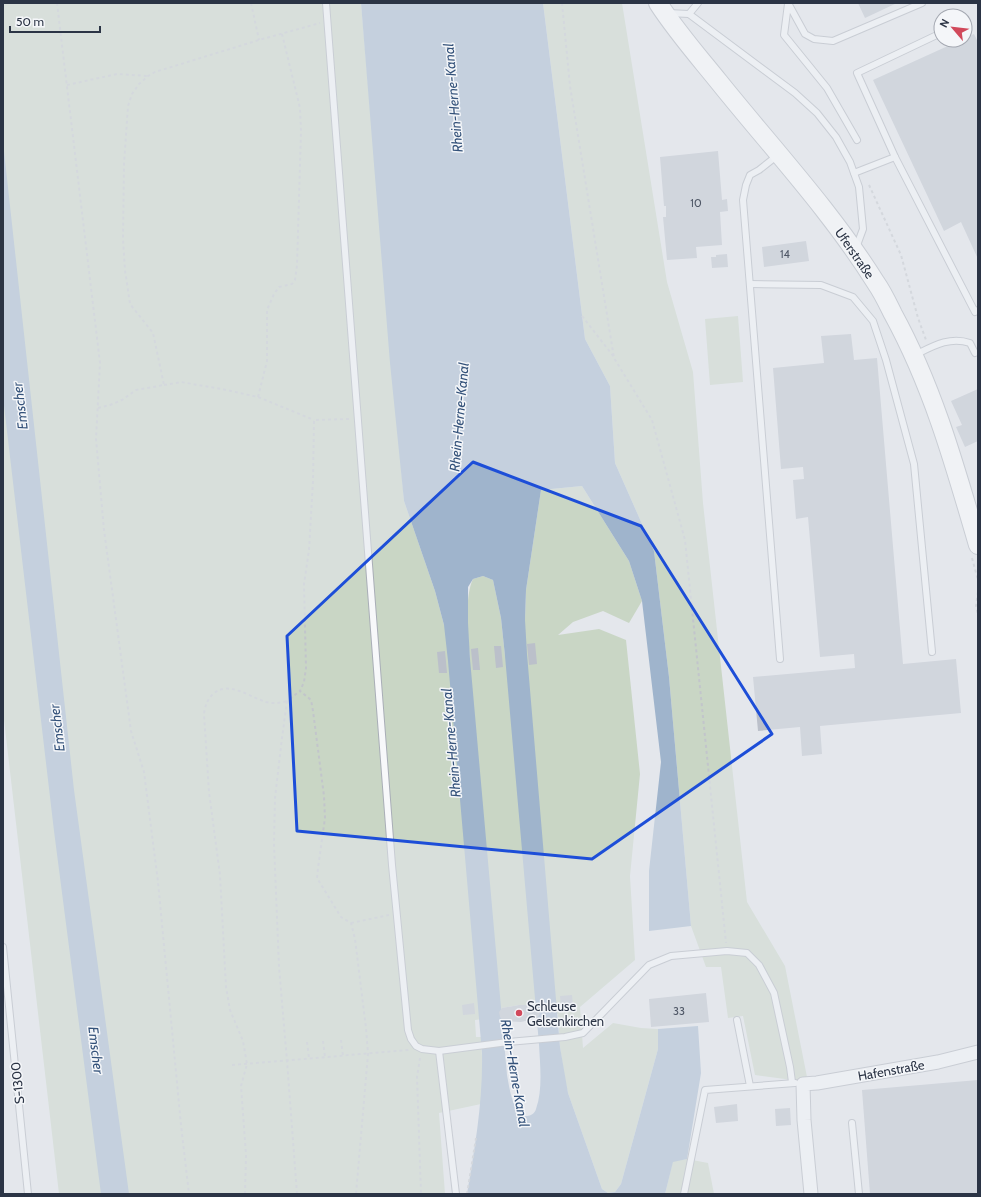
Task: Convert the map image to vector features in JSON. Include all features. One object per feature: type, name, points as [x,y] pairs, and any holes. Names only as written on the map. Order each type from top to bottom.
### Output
[{"type":"main road","name":"Uferstraße","points":[[661,8],[691,48],[820,204],[855,251],[877,284],[914,355],[928,388],[949,448],[975,552]]},
{"type":"street","name":"Hafenstraße","points":[[797,1083],[817,1083],[938,1062],[978,1052]]},
{"type":"street","points":[[797,1083],[804,1120],[811,1194]]},
{"type":"lane","points":[[326,3],[397,913],[408,1030],[411,1039],[419,1048],[439,1051],[508,1042],[564,1037],[583,1033],[649,965],[671,956],[727,951],[746,953],[759,965],[774,993],[790,1067],[797,1083],[706,1090],[684,1194]]},
{"type":"lane","points":[[689,14],[698,3]]},
{"type":"lane","points":[[788,4],[805,34],[814,39],[833,41],[922,3]]},
{"type":"lane","points":[[788,4],[784,35],[827,88],[857,140]]},
{"type":"lane","points":[[661,8],[689,14],[795,93],[817,113],[836,137],[850,162],[858,187],[863,229],[855,251]]},
{"type":"lane","points":[[933,37],[857,73],[895,157],[975,312],[978,310]]},
{"type":"lane","points":[[780,154],[750,175],[743,200],[780,659]]},
{"type":"lane","points":[[854,174],[895,157]]},
{"type":"lane","points":[[750,284],[821,285],[853,297],[873,321],[886,360],[914,464],[932,652]]},
{"type":"lane","points":[[914,355],[939,343],[953,340],[970,342],[975,353]]},
{"type":"lane","name":"S-1300","points":[[3,947],[5,986],[28,1194]]},
{"type":"lane","points":[[738,1020],[750,1086]]},
{"type":"lane","points":[[439,1051],[456,1194]]},
{"type":"lane","points":[[852,1124],[859,1194]]},
{"type":"path","points":[[57,3],[100,363],[96,439],[105,537],[131,731],[144,772],[157,874],[189,1194]]},
{"type":"path","points":[[251,3],[259,40]]},
{"type":"path","points":[[562,3],[570,86],[614,358]]},
{"type":"path","points":[[164,385],[153,333],[130,304],[125,270],[123,207],[125,135],[128,106],[132,94],[139,84],[148,76],[156,72],[259,40],[328,21]]},
{"type":"path","points":[[258,397],[267,361],[267,310],[279,287],[292,284],[295,280],[297,265],[301,139],[300,108],[282,34]]},
{"type":"path","points":[[67,86],[117,74],[148,76]]},
{"type":"path","points":[[582,316],[614,358],[652,420],[685,540],[727,951]]},
{"type":"path","points":[[98,408],[122,400],[136,390],[181,382],[222,388],[258,397],[314,420],[358,419]]},
{"type":"path","points":[[245,1194],[246,1155],[241,1086],[247,1064],[243,1041],[230,1010],[226,987],[220,875],[210,792],[204,714],[208,700],[215,693],[223,689],[232,688],[267,702],[279,704],[288,701],[300,691],[304,682],[306,668],[304,584],[309,550],[313,481],[314,420]]},
{"type":"path","points":[[975,552],[978,580]]},
{"type":"path","points":[[978,592],[976,606],[978,614]]},
{"type":"path","points":[[300,691],[309,698],[313,711],[324,796],[325,818],[318,878],[341,917],[351,923],[397,913]]},
{"type":"path","points":[[288,701],[279,765],[274,829],[279,967],[288,1061],[297,1194]]},
{"type":"path","points":[[351,923],[355,938],[368,1054],[356,1194]]},
{"type":"path","points":[[341,1040],[343,1056]]},
{"type":"path","points":[[323,1041],[325,1057]]},
{"type":"path","points":[[307,1042],[309,1059]]},
{"type":"path","points":[[232,1065],[368,1054],[419,1048],[417,1077],[421,1194]]},
{"type":"path","points":[[467,1194],[476,1138]]},
{"type":"highlighted area","points":[[473,462],[641,526],[772,734],[592,859],[297,831],[287,636]]},
{"type":"green space","points":[[3,3],[361,3],[404,501],[435,591],[444,625],[470,659],[467,618],[470,587],[473,579],[483,576],[493,580],[501,618],[505,656],[525,620],[526,590],[541,490],[582,486],[629,561],[642,601],[629,623],[603,611],[573,622],[558,635],[599,629],[626,640],[640,774],[630,876],[635,960],[580,1007],[583,1048],[613,1023],[641,1028],[658,1029],[658,1049],[621,1184],[615,1192],[608,1193],[602,1189],[568,1093],[560,1047],[558,1014],[540,1014],[536,1005],[519,1005],[502,1008],[500,1017],[475,1020],[476,1037],[481,1037],[483,1077],[481,1104],[439,1113],[445,1194],[59,1194],[3,711]]},
{"type":"green space","points":[[543,3],[622,3],[667,282],[693,372],[703,503],[747,902],[785,966],[808,1082],[755,1075],[743,1016],[728,1018],[721,967],[706,967],[691,926],[669,677],[654,551],[615,463],[610,386],[585,339]]},
{"type":"green space","points":[[738,316],[743,382],[710,385],[705,319]]},
{"type":"green space","points":[[687,1159],[708,1163],[714,1194],[665,1194],[673,1161]]},
{"type":"water","name":"Rhein-Herne-Kanal","points":[[361,3],[543,3],[585,339],[610,386],[615,463],[654,551],[669,677],[691,926],[649,931],[649,871],[661,762],[642,601],[629,561],[582,486],[541,490],[526,590],[525,620],[560,1047],[568,1093],[602,1189],[608,1193],[615,1192],[621,1184],[658,1049],[658,1029],[698,1026],[701,1073],[687,1159],[673,1162],[665,1194],[467,1194],[480,1106],[482,1053],[448,661],[444,625],[435,591],[404,501],[390,363]],"holes":[[[483,576],[493,580],[501,618],[505,656],[539,1044],[540,1093],[534,1113],[527,1116],[522,1115],[515,1107],[512,1100],[507,1075],[470,659],[468,587],[473,579]]]},
{"type":"water","name":"Emscher","points":[[3,142],[74,790],[129,1194],[101,1194],[54,831],[3,397]]},
{"type":"building","points":[[858,3],[897,3],[865,18]]},
{"type":"building","points":[[973,34],[978,42],[978,259],[961,222],[944,231],[873,80],[943,48],[973,48]]},
{"type":"building","points":[[718,151],[722,200],[727,199],[728,211],[720,212],[722,245],[696,247],[697,258],[667,260],[663,217],[666,217],[666,206],[664,206],[660,157]]},
{"type":"building","points":[[806,241],[809,261],[764,267],[762,247]]},
{"type":"building","points":[[727,254],[728,267],[712,268],[711,257]]},
{"type":"building","points":[[851,334],[854,360],[877,358],[903,664],[956,659],[961,713],[820,726],[822,754],[802,756],[800,727],[758,731],[753,677],[855,668],[854,654],[820,657],[808,517],[796,519],[793,480],[804,479],[803,467],[781,469],[773,368],[824,363],[821,336]]},
{"type":"building","points":[[978,389],[978,441],[965,447],[956,427],[962,425],[951,401]]},
{"type":"building","points":[[535,643],[537,664],[529,665],[527,644]]},
{"type":"building","points":[[494,646],[501,646],[503,667],[496,668]]},
{"type":"building","points":[[478,648],[480,670],[473,670],[471,649]]},
{"type":"building","points":[[445,651],[447,673],[439,673],[437,652]]},
{"type":"building","points":[[706,993],[709,1022],[651,1027],[649,999]]},
{"type":"building","points":[[572,995],[573,1005],[561,1006],[560,996]]},
{"type":"building","points":[[474,1003],[475,1014],[463,1015],[462,1005]]},
{"type":"building","name":"Schleuse Gelsenkirchen","points":[[519,1005],[536,1005],[540,1014],[537,1018],[521,1022],[503,1021],[499,1012],[502,1008]]},
{"type":"building","points":[[978,1080],[978,1194],[870,1194],[862,1090]]},
{"type":"building","points":[[737,1104],[738,1121],[716,1123],[714,1107]]},
{"type":"building","points":[[790,1108],[791,1125],[776,1126],[775,1109]]},
{"type":"place","name":"Schleuse Gelsenkirchen","points":[[519,1013]]}]
